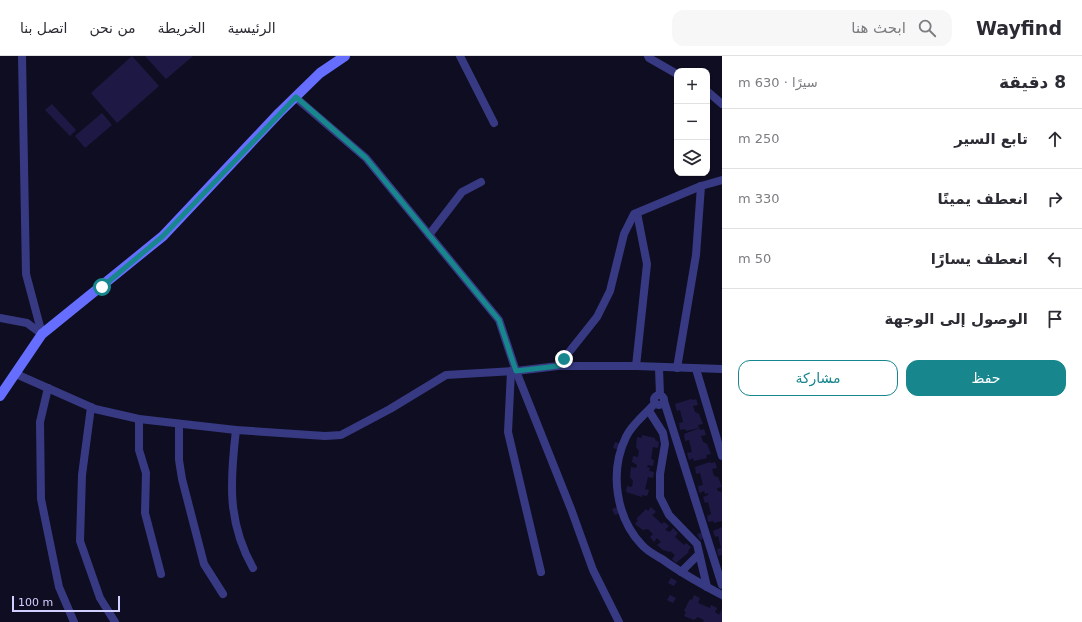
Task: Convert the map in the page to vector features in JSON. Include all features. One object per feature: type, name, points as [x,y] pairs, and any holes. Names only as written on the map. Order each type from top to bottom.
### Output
[{"type":"main road","points":[[0,396],[42,334],[163,236],[320,73],[345,56]]},
{"type":"street","points":[[22,56],[26,274],[42,334]]},
{"type":"street","points":[[460,56],[494,123]]},
{"type":"street","points":[[648,56],[674,72]]},
{"type":"street","points":[[710,94],[722,104]]},
{"type":"street","points":[[296,97],[366,158],[499,320],[514,371],[571,509],[593,570],[619,622]]},
{"type":"street","points":[[558,366],[597,317],[610,291],[624,234],[634,214],[701,186],[722,180]]},
{"type":"street","points":[[429,235],[462,192],[481,182]]},
{"type":"street","points":[[677,368],[696,255],[701,186]]},
{"type":"street","points":[[636,366],[647,264],[637,213]]},
{"type":"street","points":[[0,318],[27,323],[42,334]]},
{"type":"street","points":[[16,374],[91,407],[139,419],[179,425],[325,436],[341,435],[390,408],[446,374],[514,371],[558,366],[636,366],[722,369]]},
{"type":"street","points":[[659,368],[662,398],[722,585]]},
{"type":"street","points":[[696,369],[722,456]]},
{"type":"street","points":[[514,371],[508,432],[541,572]]},
{"type":"street","points":[[48,388],[40,422],[41,499],[59,587],[74,622]]},
{"type":"street","points":[[662,398],[655,397],[655,403],[626,436],[618,458],[616,487],[629,529],[643,546],[681,572],[722,595]]},
{"type":"street","points":[[91,407],[82,475],[80,541],[100,598],[115,622]]},
{"type":"street","points":[[649,411],[663,433],[665,444],[660,474],[660,497],[669,515],[697,544],[707,587]]},
{"type":"street","points":[[139,419],[139,450],[146,473],[145,513],[161,574]]},
{"type":"street","points":[[179,425],[179,460],[182,479],[200,550],[204,564],[223,594]]},
{"type":"street","points":[[236,430],[231,476],[233,510],[245,553],[253,568]]},
{"type":"street","points":[[681,572],[699,554]]},
{"type":"building","points":[[132,56],[159,86],[117,123],[91,93]]},
{"type":"building","points":[[145,56],[193,56],[166,79]]},
{"type":"building","points":[[52,104],[76,130],[70,136],[45,110]]},
{"type":"building","points":[[102,113],[112,125],[85,148],[75,136]]},
{"type":"building","points":[[696,399],[698,405],[693,406],[695,412],[699,414],[703,424],[698,425],[699,428],[686,431],[685,429],[680,430],[679,423],[683,422],[680,410],[677,411],[675,404]]},
{"type":"building","points":[[700,428],[700,430],[704,429],[706,435],[701,436],[703,442],[707,444],[711,454],[706,455],[707,458],[694,461],[693,458],[689,460],[687,453],[692,452],[689,440],[685,441],[684,434]]},
{"type":"building","points":[[642,435],[655,438],[655,440],[659,442],[658,448],[653,447],[651,459],[654,460],[653,466],[648,465],[647,467],[650,468],[649,471],[654,472],[653,478],[648,477],[645,489],[649,490],[647,496],[642,495],[642,497],[626,492],[627,486],[632,487],[633,481],[630,477],[631,467],[636,468],[637,465],[632,462],[633,456],[638,457],[639,451],[636,447],[637,437],[642,438]]},
{"type":"building","points":[[615,442],[621,444],[619,450],[613,448]]},
{"type":"building","points":[[710,462],[715,462],[717,468],[712,469],[714,476],[718,477],[722,487],[717,488],[718,491],[722,492],[722,521],[714,523],[713,521],[708,522],[707,516],[711,514],[708,502],[705,503],[703,497],[708,495],[708,493],[705,494],[704,491],[699,493],[698,486],[703,485],[700,473],[696,474],[695,467]]},
{"type":"building","points":[[618,507],[620,513],[615,515],[612,509]]},
{"type":"building","points":[[651,507],[656,512],[652,515],[662,524],[664,522],[669,526],[665,530],[670,532],[673,528],[678,533],[675,537],[684,545],[686,543],[691,547],[688,551],[689,552],[676,563],[672,559],[675,555],[670,551],[663,550],[657,545],[661,542],[657,538],[654,542],[650,537],[653,534],[648,529],[643,530],[635,524],[638,520],[636,519],[646,509],[648,511]]},
{"type":"building","points":[[722,527],[722,555],[718,556],[717,549],[721,548],[718,536],[715,537],[713,531]]},
{"type":"building","points":[[703,532],[705,538],[700,540],[697,534]]},
{"type":"building","points":[[671,578],[677,581],[674,586],[668,583]]},
{"type":"building","points":[[670,595],[676,598],[673,603],[667,600]]},
{"type":"building","points":[[694,595],[700,598],[698,603],[710,608],[711,605],[717,608],[715,612],[719,615],[722,609],[722,622],[703,622],[704,620],[698,617],[694,620],[684,616],[686,612],[684,611],[690,599],[692,600]]},
{"type":"route","points":[[102,287],[163,236],[279,113],[296,97],[366,158],[499,320],[516,371],[558,366],[564,359]]}]
